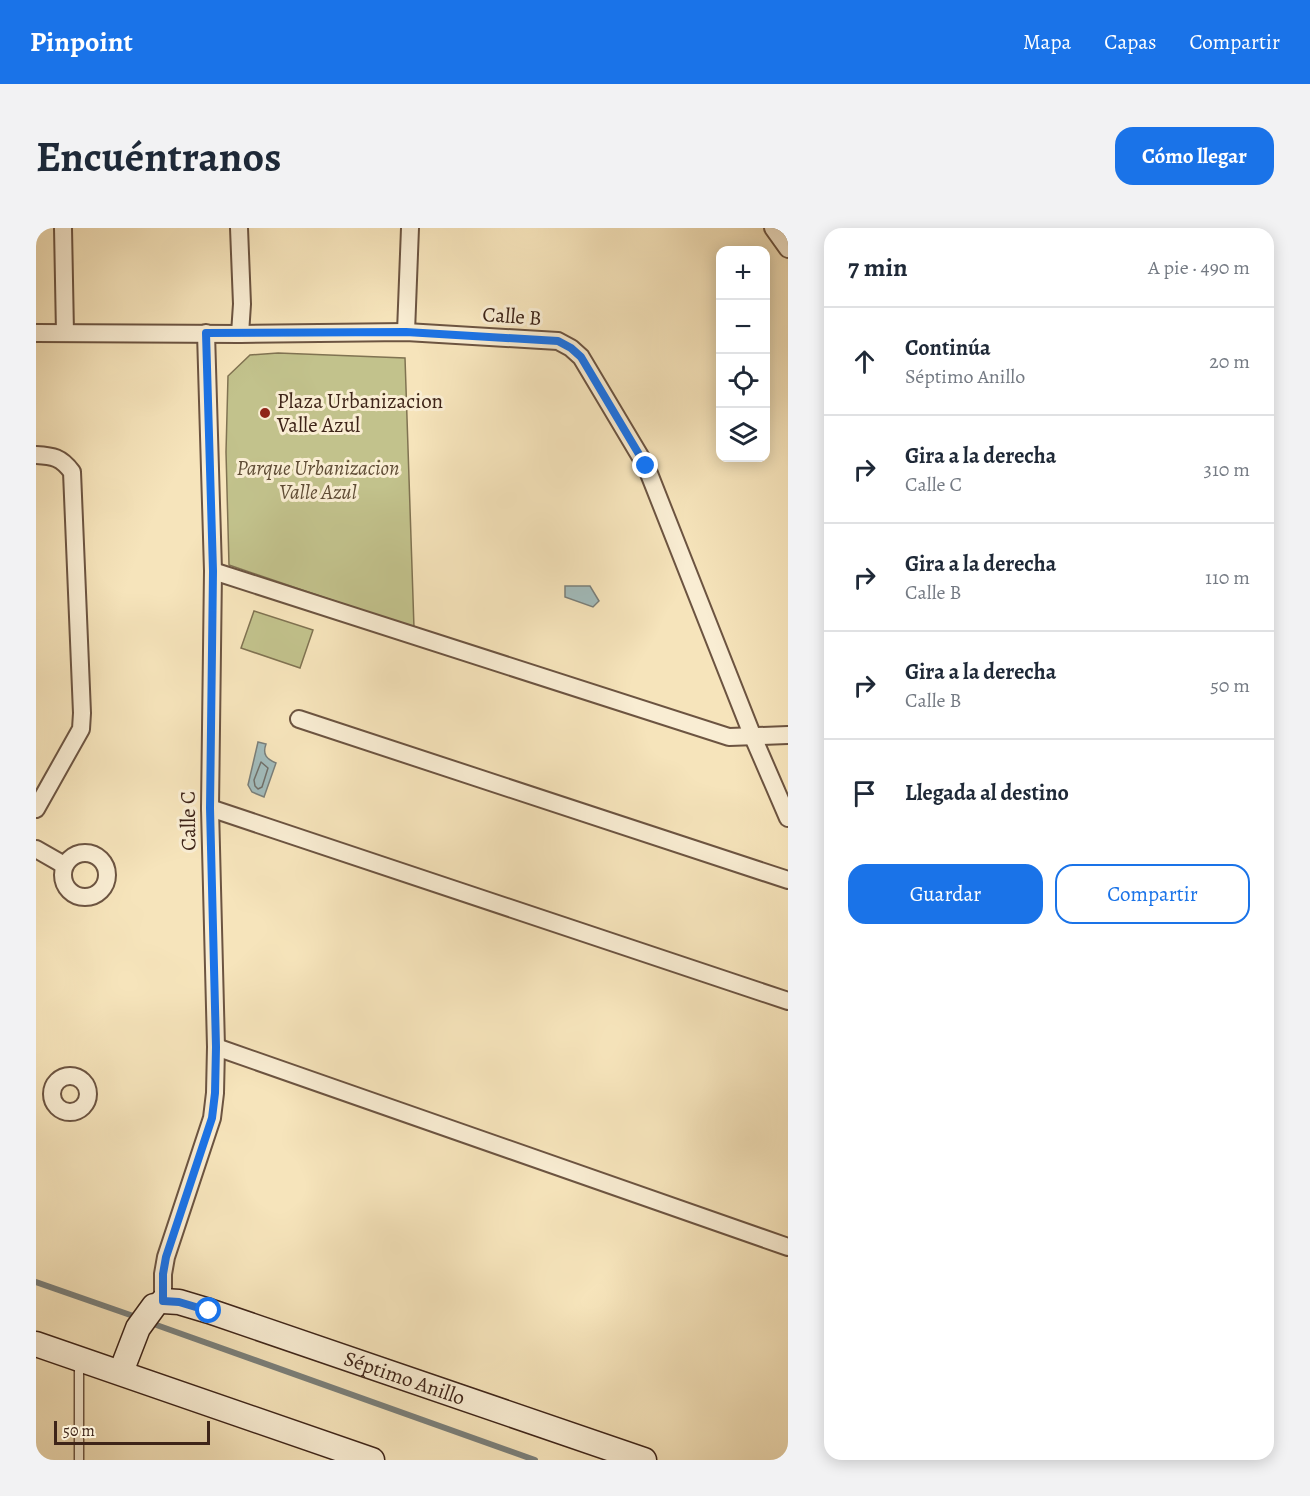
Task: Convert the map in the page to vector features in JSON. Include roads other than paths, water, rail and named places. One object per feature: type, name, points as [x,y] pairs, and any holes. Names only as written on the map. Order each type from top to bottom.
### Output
[{"type":"main road","name":"Séptimo Anillo","points":[[158,1303],[179,1302],[209,1311],[644,1460]]},
{"type":"main road","points":[[121,1372],[138,1328],[158,1303]]},
{"type":"main road","points":[[36,1344],[372,1460]]},
{"type":"street","points":[[63,228],[65,333]]},
{"type":"street","points":[[239,228],[242,304],[240,334]]},
{"type":"street","points":[[406,332],[410,228]]},
{"type":"street","points":[[773,228],[788,249]]},
{"type":"street","name":"Calle B","points":[[36,333],[406,332],[558,341],[571,348],[581,357],[646,466],[753,737],[788,818]]},
{"type":"street","name":"Calle C","points":[[158,1303],[166,1257],[212,1118],[216,1047],[210,808],[213,571],[206,333]]},
{"type":"street","points":[[36,455],[55,456],[65,462],[72,472],[82,712],[81,729],[36,809]]},
{"type":"street","points":[[213,571],[729,737],[788,735]]},
{"type":"street","points":[[299,719],[788,880]]},
{"type":"street","points":[[210,808],[788,1001]]},
{"type":"street","points":[[36,849],[64,865]]},
{"type":"street","points":[[216,1047],[788,1247]]},
{"type":"lane","points":[[79,1359],[79,1460]]},
{"type":"water","points":[[565,586],[590,586],[599,601],[593,607],[565,597]]},
{"type":"water","points":[[258,742],[266,744],[266,756],[276,763],[264,797],[252,792],[248,785]]},
{"type":"waterway","points":[[36,1282],[139,1318]]},
{"type":"waterway","points":[[148,1322],[535,1460]]},
{"type":"place","name":"Plaza Urbanizacion Valle Azul","points":[[265,413]]},
{"type":"park label","name":"Parque Urbanizacion Valle Azul","points":[[318,480]]}]
